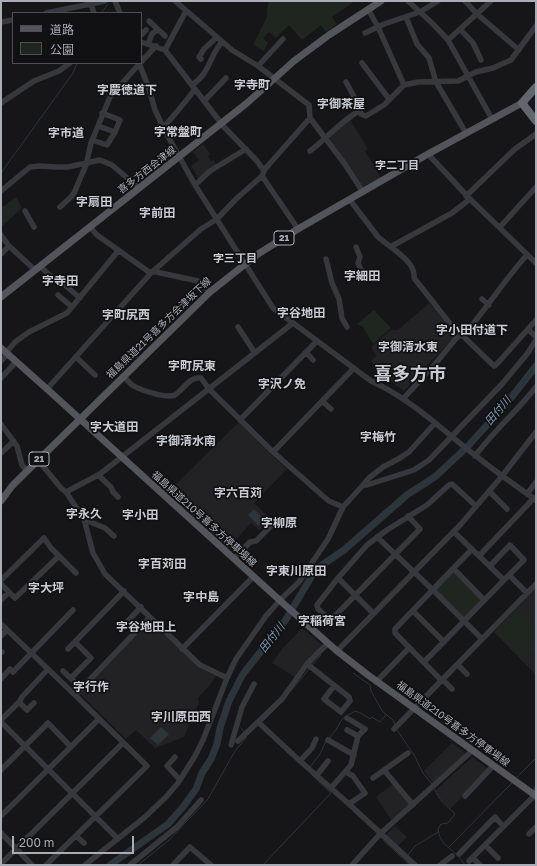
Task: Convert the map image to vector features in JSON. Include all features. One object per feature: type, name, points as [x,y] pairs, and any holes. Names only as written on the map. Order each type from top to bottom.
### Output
[{"type":"highway","points":[[536,88],[522,103],[536,120]]},
{"type":"main road","name":"喜多方西会津線","points":[[1,297],[180,157],[247,103],[274,78],[304,54],[381,1]]},
{"type":"main road","name":"福島県道21号喜多方会津坂下線","points":[[1,501],[12,486],[123,376],[210,292],[246,263],[298,229],[428,154],[522,103]]},
{"type":"main road","name":"福島県道210号喜多方停車場線","points":[[5,352],[337,651],[414,710],[473,750],[493,766],[535,793]]},
{"type":"street","points":[[51,12],[105,1]]},
{"type":"street","points":[[115,1],[120,12]]},
{"type":"street","points":[[175,1],[216,38],[258,66],[309,105],[310,118],[363,192]]},
{"type":"street","points":[[408,1],[448,40],[492,119]]},
{"type":"street","points":[[365,33],[420,12],[438,1]]},
{"type":"street","points":[[465,1],[477,14],[519,50]]},
{"type":"street","points":[[448,40],[491,1]]},
{"type":"street","points":[[91,4],[94,12]]},
{"type":"street","points":[[368,9],[378,27],[404,85]]},
{"type":"street","points":[[166,50],[186,11]]},
{"type":"street","points":[[406,17],[417,44],[429,58],[436,82],[466,133]]},
{"type":"street","points":[[1,22],[12,20]]},
{"type":"street","points":[[149,21],[165,36]]},
{"type":"street","points":[[346,82],[359,106],[359,111],[361,114],[366,116],[384,105],[404,85],[418,82],[458,81],[485,69],[493,68],[512,60],[536,26]]},
{"type":"street","points":[[460,29],[473,43],[481,60]]},
{"type":"street","points":[[142,34],[146,30]]},
{"type":"street","points":[[148,44],[152,34],[157,30]]},
{"type":"street","points":[[201,59],[199,57],[204,49],[216,38]]},
{"type":"street","points":[[258,66],[283,39]]},
{"type":"street","points":[[142,42],[166,50],[221,123],[246,149],[264,172],[298,229]]},
{"type":"street","points":[[163,128],[184,104],[193,87],[206,71],[215,50],[222,42]]},
{"type":"street","points":[[142,61],[156,46]]},
{"type":"street","points":[[362,63],[389,99]]},
{"type":"street","points":[[1,103],[34,80],[56,72],[68,64]]},
{"type":"street","points":[[60,207],[72,195],[86,165],[92,140],[102,113],[110,97],[139,64]]},
{"type":"street","points":[[140,64],[155,110],[163,128],[196,185],[246,263],[272,308],[372,381],[387,388],[403,399],[502,476],[535,499],[479,556]]},
{"type":"street","points":[[204,101],[226,78]]},
{"type":"street","points":[[310,151],[326,139],[347,118],[359,111]]},
{"type":"street","points":[[92,140],[106,145],[115,132],[120,120],[102,113]]},
{"type":"street","points":[[47,389],[151,273],[201,229],[217,219],[264,172],[310,118]]},
{"type":"street","points":[[98,126],[115,132]]},
{"type":"street","points":[[392,246],[452,213],[515,149],[536,134]]},
{"type":"street","points":[[196,185],[210,170],[246,149]]},
{"type":"street","points":[[428,154],[468,197],[536,263]]},
{"type":"street","points":[[1,191],[30,166],[68,167],[100,160],[108,163],[139,188]]},
{"type":"street","points":[[500,227],[536,187]]},
{"type":"street","points":[[350,200],[378,237],[392,246],[408,263],[415,274],[414,278],[461,336],[494,366],[536,320]]},
{"type":"street","points":[[25,210],[34,227]]},
{"type":"street","points":[[90,227],[97,235],[118,251],[151,273],[156,272],[198,281],[210,292]]},
{"type":"street","points":[[1,235],[9,246],[38,268],[60,280],[80,298]]},
{"type":"street","points":[[1,254],[9,246]]},
{"type":"street","points":[[356,247],[360,257],[358,263],[361,270],[356,274]]},
{"type":"street","points":[[1,361],[5,352],[15,342],[29,332],[62,316],[72,307],[118,251]]},
{"type":"street","points":[[403,399],[489,305],[527,255]]},
{"type":"street","points":[[326,259],[332,283],[339,299],[342,318],[347,327]]},
{"type":"street","points":[[58,295],[72,307]]},
{"type":"street","points":[[482,299],[489,305]]},
{"type":"street","points":[[66,492],[98,475],[122,458],[293,323]]},
{"type":"street","points":[[238,327],[255,353]]},
{"type":"street","points":[[528,329],[536,337]]},
{"type":"street","points":[[363,485],[414,470],[429,460],[506,379],[527,354],[536,340]]},
{"type":"street","points":[[240,420],[317,341]]},
{"type":"street","points":[[306,352],[313,360]]},
{"type":"street","points":[[76,357],[95,375]]},
{"type":"street","points":[[1,378],[16,362]]},
{"type":"street","points":[[273,452],[354,368]]},
{"type":"street","points":[[123,376],[132,385],[144,390],[162,395],[173,396],[191,381],[197,378],[202,379],[209,389],[273,452],[329,501],[343,507]]},
{"type":"street","points":[[473,454],[526,400],[536,387]]},
{"type":"street","points":[[322,401],[331,409]]},
{"type":"street","points":[[85,865],[118,839],[166,797],[180,780],[203,740],[236,659],[251,637],[299,582],[328,539],[343,507],[376,472],[388,463],[409,452],[435,423]]},
{"type":"street","points":[[1,424],[14,441],[20,453],[22,465],[27,471]]},
{"type":"street","points":[[337,651],[454,532],[502,476],[536,432]]},
{"type":"street","points":[[1,453],[14,441]]},
{"type":"street","points":[[38,460],[66,492],[85,522],[93,553],[103,571],[200,665],[227,678]]},
{"type":"street","points":[[98,475],[111,487],[113,492],[118,497]]},
{"type":"street","points":[[527,494],[536,482]]},
{"type":"street","points":[[408,516],[420,529],[331,620],[318,608],[317,605],[365,547],[377,537],[408,516],[427,505],[452,484],[476,506]]},
{"type":"street","points":[[489,491],[507,509]]},
{"type":"street","points":[[85,522],[88,521],[105,528],[114,536]]},
{"type":"street","points":[[234,559],[250,542],[256,541],[275,522]]},
{"type":"street","points":[[454,532],[504,580]]},
{"type":"street","points":[[377,537],[482,639]]},
{"type":"street","points":[[1,580],[44,538],[76,573]]},
{"type":"street","points":[[424,662],[524,560],[510,545],[490,566]]},
{"type":"street","points":[[452,689],[409,648],[395,633],[395,629],[472,549]]},
{"type":"street","points":[[1,584],[16,598],[59,556]]},
{"type":"street","points":[[454,569],[484,600]]},
{"type":"street","points":[[509,575],[528,593]]},
{"type":"street","points":[[182,649],[254,576]]},
{"type":"street","points":[[338,578],[373,613]]},
{"type":"street","points":[[394,729],[536,584]]},
{"type":"street","points":[[68,649],[124,591]]},
{"type":"street","points":[[1,600],[9,592]]},
{"type":"street","points":[[125,624],[141,608]]},
{"type":"street","points":[[1,679],[10,669],[13,672],[73,610]]},
{"type":"street","points":[[413,611],[444,642]]},
{"type":"street","points":[[75,695],[150,617]]},
{"type":"street","points":[[1,624],[146,766],[46,865]]},
{"type":"street","points":[[1,636],[7,630]]},
{"type":"street","points":[[71,678],[91,658],[75,642]]},
{"type":"street","points":[[238,741],[285,695],[307,664],[328,643]]},
{"type":"street","points":[[376,682],[409,648]]},
{"type":"street","points":[[307,664],[350,699],[341,712],[324,699],[334,686]]},
{"type":"street","points":[[458,665],[467,674]]},
{"type":"street","points":[[48,669],[1,721],[118,839]]},
{"type":"street","points":[[63,671],[81,688]]},
{"type":"street","points":[[231,745],[242,707],[254,684]]},
{"type":"street","points":[[19,702],[27,710],[34,703]]},
{"type":"street","points":[[331,788],[346,772],[351,764],[358,736],[365,729],[347,718]]},
{"type":"street","points":[[1,816],[99,719]]},
{"type":"street","points":[[258,722],[300,762],[349,804],[415,865]]},
{"type":"street","points":[[1,770],[48,723],[71,747]]},
{"type":"street","points":[[347,730],[358,736]]},
{"type":"street","points":[[300,762],[312,748],[316,739]]},
{"type":"street","points":[[328,740],[354,755]]},
{"type":"street","points":[[1,864],[123,743]]},
{"type":"street","points":[[352,865],[380,834],[473,750]]},
{"type":"street","points":[[373,778],[408,753]]},
{"type":"street","points":[[175,757],[167,766],[180,780]]},
{"type":"street","points":[[317,776],[328,761]]},
{"type":"street","points":[[465,796],[493,766]]},
{"type":"street","points":[[384,770],[413,805]]},
{"type":"street","points":[[346,772],[353,776],[365,793],[349,804]]},
{"type":"street","points":[[480,865],[471,859],[533,797],[535,793]]},
{"type":"street","points":[[130,865],[177,827],[201,800]]},
{"type":"street","points":[[459,854],[495,817],[503,826]]},
{"type":"street","points":[[529,834],[536,826]]},
{"type":"street","points":[[1,834],[32,865]]},
{"type":"street","points":[[76,836],[84,843]]},
{"type":"street","points":[[485,845],[498,858]]},
{"type":"street","points":[[173,865],[190,847],[211,865]]},
{"type":"street","points":[[440,865],[452,856]]},
{"type":"shaded area","points":[[349,118],[368,149],[365,151],[381,178],[362,189],[329,138]]},
{"type":"shaded area","points":[[203,144],[211,155],[208,156],[211,161],[214,160],[217,166],[199,179],[191,166],[199,160],[193,152]]},
{"type":"shaded area","points":[[429,303],[455,332],[455,337],[424,368],[404,391],[375,370],[377,368],[371,361],[376,356],[371,347],[391,330],[398,330]]},
{"type":"shaded area","points":[[239,422],[287,469],[254,503],[271,519],[259,530],[251,523],[227,549],[172,496],[170,490]]},
{"type":"shaded area","points":[[254,509],[265,520],[259,526],[248,515]]},
{"type":"shaded area","points":[[536,588],[536,675],[494,632]]},
{"type":"shaded area","points":[[148,623],[151,623],[203,670],[216,676],[198,698],[199,703],[184,737],[155,748],[136,730],[126,739],[79,693]]},
{"type":"shaded area","points":[[302,628],[323,646],[295,677],[272,663],[282,649]]},
{"type":"shaded area","points":[[161,727],[169,734],[158,745],[150,738]]},
{"type":"shaded area","points":[[452,743],[466,753],[433,783],[424,771]]},
{"type":"shaded area","points":[[472,757],[489,769],[450,809],[436,794],[436,790]]},
{"type":"shaded area","points":[[393,784],[411,805],[392,821],[376,797]]},
{"type":"shaded area","points":[[395,826],[407,837],[396,848],[385,836]]},
{"type":"green space","points":[[269,1],[355,1],[332,17],[337,24],[326,32],[321,25],[302,40],[289,25],[276,38],[269,32],[263,38],[268,43],[264,51],[253,45],[267,17]]},
{"type":"green space","points":[[16,197],[22,208],[1,227],[1,208]]},
{"type":"green space","points":[[374,310],[391,328],[373,344],[363,327],[357,324]]},
{"type":"green space","points":[[453,572],[482,600],[465,618],[436,590]]},
{"type":"green space","points":[[518,608],[536,625],[536,647],[524,659],[495,631]]},
{"type":"waterway","points":[[102,12],[108,4]]},
{"type":"waterway","points":[[1,173],[73,73],[77,64]]},
{"type":"waterway","name":"田付川","points":[[110,865],[168,824],[196,789],[202,773],[211,759],[217,744],[220,728],[229,701],[243,674],[285,621],[313,574],[322,565],[344,550],[408,494],[436,476],[468,446],[507,403],[536,366]]},
{"type":"waterway","points":[[312,665],[321,655]]},
{"type":"waterway","points":[[291,691],[309,669]]},
{"type":"waterway","points":[[353,673],[370,685],[371,691],[382,711],[393,720],[395,725]]},
{"type":"waterway","points":[[262,722],[274,710]]},
{"type":"waterway","points":[[348,715],[355,711],[370,719],[372,717],[380,722],[386,715]]},
{"type":"waterway","points":[[330,738],[341,720],[345,717]]},
{"type":"waterway","points":[[241,728],[244,732]]},
{"type":"waterway","points":[[397,730],[414,755],[423,773],[432,784]]},
{"type":"waterway","points":[[138,865],[169,840],[208,799],[235,751],[246,737]]},
{"type":"waterway","points":[[310,767],[320,754],[326,741]]},
{"type":"waterway","points":[[517,777],[536,758]]},
{"type":"waterway","points":[[263,865],[331,793],[312,775]]},
{"type":"waterway","points":[[449,847],[512,783]]},
{"type":"waterway","points":[[434,788],[441,800],[455,814],[448,823],[441,824],[438,829],[442,841],[457,855]]},
{"type":"waterway","points":[[408,855],[415,846],[438,832]]},
{"type":"waterway","points":[[383,840],[410,865]]},
{"type":"waterway","points":[[459,857],[465,865]]},
{"type":"district","name":"字寺町","points":[[252,85]]},
{"type":"district","name":"字慶徳道下","points":[[127,90]]},
{"type":"district","name":"字御茶屋","points":[[341,104]]},
{"type":"district","name":"字常盤町","points":[[178,132]]},
{"type":"district","name":"字市道","points":[[66,133]]},
{"type":"district","name":"字二丁目","points":[[397,166]]},
{"type":"district","name":"字扇田","points":[[94,202]]},
{"type":"district","name":"字前田","points":[[157,213]]},
{"type":"district","name":"字三丁目","points":[[235,259]]},
{"type":"district","name":"字細田","points":[[362,276]]},
{"type":"district","name":"字寺田","points":[[60,281]]},
{"type":"district","name":"字谷地田","points":[[301,313]]},
{"type":"district","name":"字町尻西","points":[[126,315]]},
{"type":"district","name":"字小田付道下","points":[[472,330]]},
{"type":"district","name":"字御清水東","points":[[408,347]]},
{"type":"district","name":"字町尻東","points":[[192,366]]},
{"type":"district","name":"喜多方市","points":[[410,374]]},
{"type":"district","name":"字沢ノ免","points":[[282,384]]},
{"type":"district","name":"字大道田","points":[[114,427]]},
{"type":"district","name":"字梅竹","points":[[378,437]]},
{"type":"district","name":"字御清水南","points":[[186,441]]},
{"type":"district","name":"字六百苅","points":[[238,493]]},
{"type":"district","name":"字永久","points":[[84,514]]},
{"type":"district","name":"字小田","points":[[140,515]]},
{"type":"district","name":"字柳原","points":[[279,523]]},
{"type":"district","name":"字百苅田","points":[[162,564]]},
{"type":"district","name":"字東川原田","points":[[296,571]]},
{"type":"district","name":"字大坪","points":[[46,588]]},
{"type":"district","name":"字中島","points":[[201,597]]},
{"type":"district","name":"字稲荷宮","points":[[322,621]]},
{"type":"district","name":"字谷地田上","points":[[146,627]]},
{"type":"district","name":"字行作","points":[[91,687]]},
{"type":"district","name":"字川原田西","points":[[181,717]]}]
